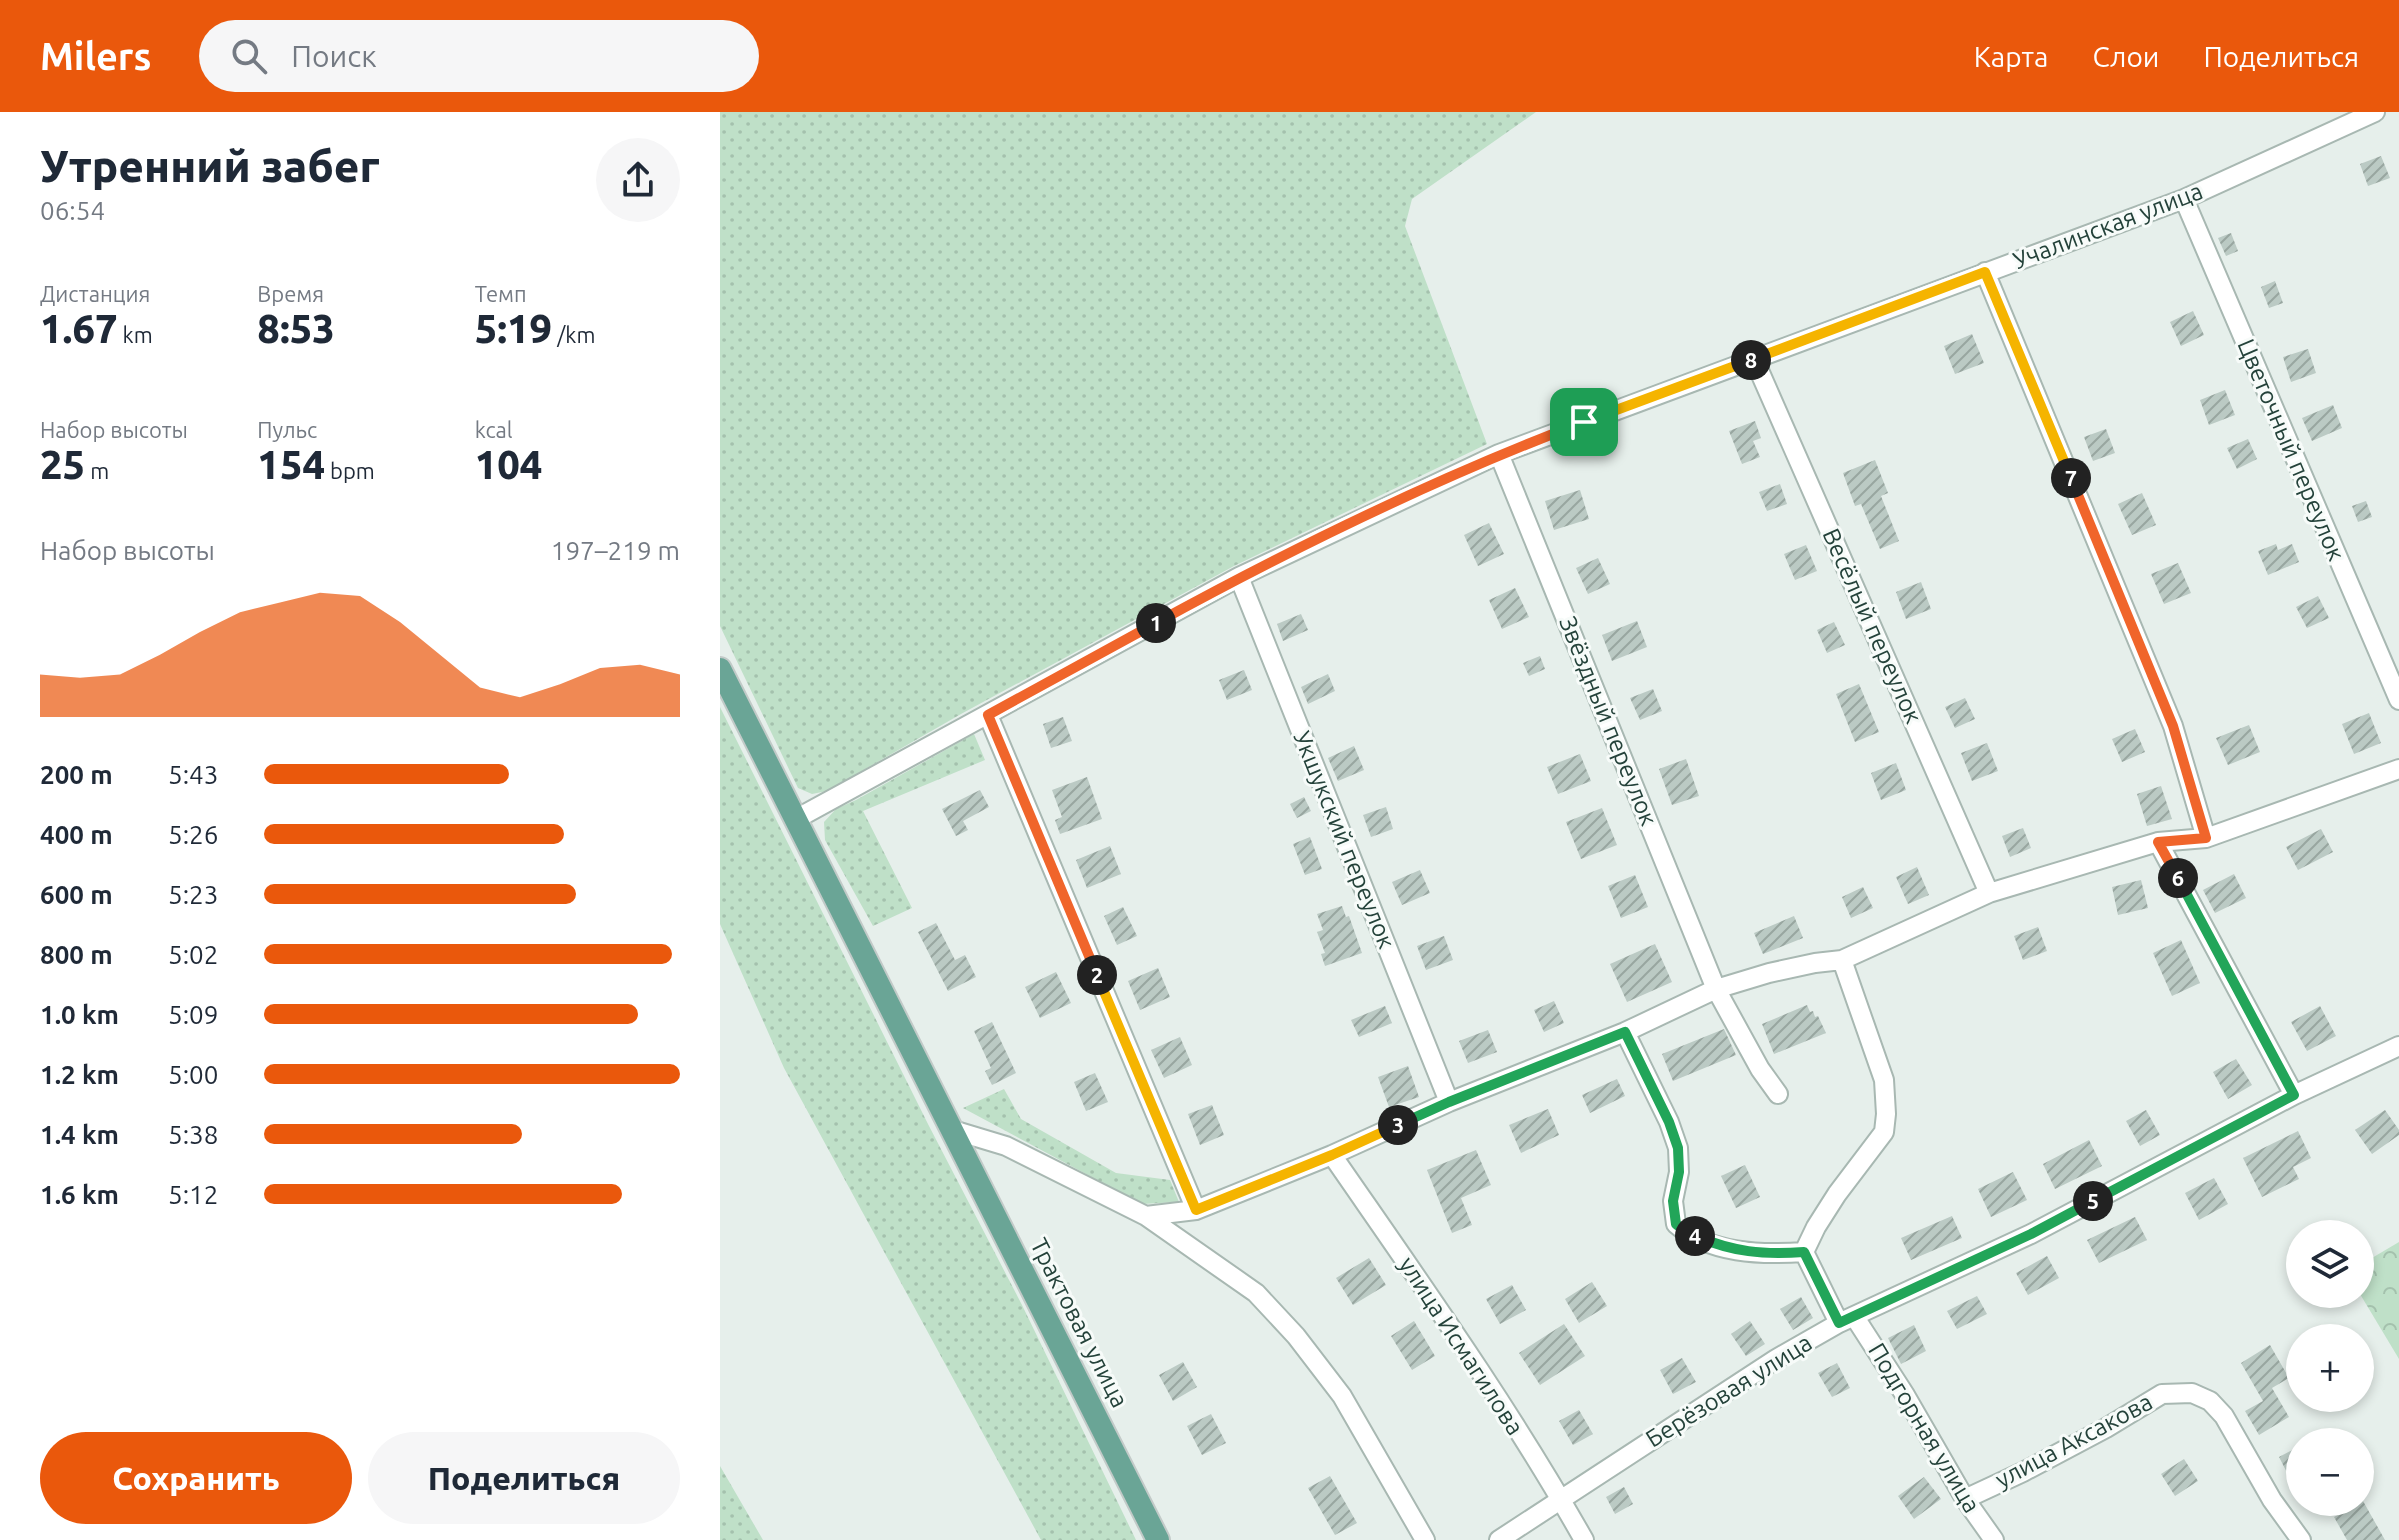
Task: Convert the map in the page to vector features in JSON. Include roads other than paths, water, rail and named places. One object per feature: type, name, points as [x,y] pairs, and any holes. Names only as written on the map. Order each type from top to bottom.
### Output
[{"type":"main road","name":"Трактовая улица","points":[[720,669],[1158,1540]]},
{"type":"street","name":"Учалинская улица","points":[[796,819],[1239,577],[1499,454],[2184,199],[2375,112]]},
{"type":"street","name":"Цветочный переулок","points":[[2184,199],[2399,700]]},
{"type":"street","points":[[1985,272],[2173,726],[2206,838]]},
{"type":"street","name":"Весёлый переулок","points":[[1754,359],[1989,893]]},
{"type":"street","name":"Звёздный переулок","points":[[1499,454],[1716,989],[1760,1069],[1778,1094]]},
{"type":"street","name":"Укшукский переулок","points":[[1239,577],[1449,1102]]},
{"type":"street","points":[[988,715],[1196,1210]]},
{"type":"street","points":[[1146,1216],[1196,1210],[1332,1155],[1449,1102],[1625,1032],[1716,989],[1769,973],[1842,960],[1989,893],[2158,842],[2206,838],[2399,769]]},
{"type":"street","points":[[2158,842],[2294,1095]]},
{"type":"street","points":[[1625,1032],[1669,1122],[1678,1148],[1679,1172],[1673,1201],[1676,1224],[1686,1232],[1742,1252],[1769,1255],[1804,1252],[1837,1194],[1884,1132],[1884,1080],[1842,960]]},
{"type":"street","name":"Берёзовая улица","points":[[1499,1540],[1776,1359],[1847,1320],[2031,1234],[2294,1095],[2399,1046]]},
{"type":"street","points":[[953,1130],[1006,1146],[1146,1216],[1256,1293],[1296,1336],[1342,1396],[1425,1540]]},
{"type":"street","name":"улица Исмагилова","points":[[1332,1155],[1446,1319],[1584,1540]]},
{"type":"street","name":"Подгорная улица","points":[[1804,1252],[1847,1320],[1905,1395],[1965,1499],[1994,1540]]},
{"type":"street","name":"улица Аксакова","points":[[1965,1499],[2106,1428],[2162,1394],[2192,1393],[2210,1401],[2224,1416],[2272,1500],[2301,1540]]}]
